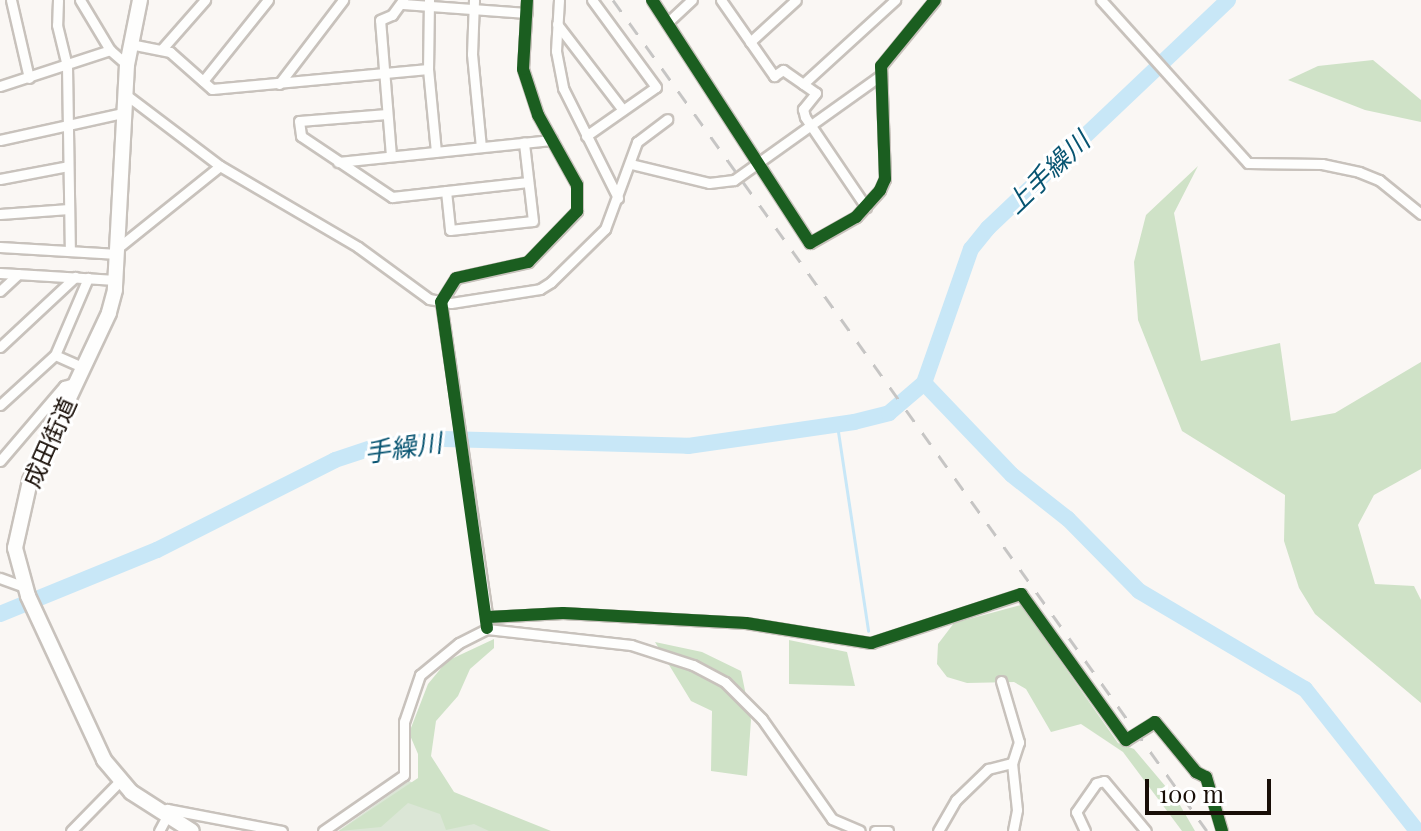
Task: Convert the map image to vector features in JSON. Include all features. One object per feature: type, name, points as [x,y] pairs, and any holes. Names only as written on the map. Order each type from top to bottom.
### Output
[{"type":"highway","name":"成田街道","points":[[140,0],[127,65],[116,280],[109,313],[74,383],[19,513],[15,548],[26,591],[95,744],[120,781],[192,831]]},
{"type":"street","points":[[11,0],[29,78]]},
{"type":"street","points":[[58,0],[57,25],[67,66],[70,251]]},
{"type":"street","points":[[80,0],[110,50],[127,65]]},
{"type":"street","points":[[161,50],[205,0]]},
{"type":"street","points":[[203,81],[268,0]]},
{"type":"street","points":[[279,84],[343,0]]},
{"type":"street","points":[[487,629],[488,617],[441,302],[456,278],[528,262],[571,221],[579,198],[577,185],[552,140],[523,69],[527,0]]},
{"type":"street","points":[[559,0],[559,76],[618,198]]},
{"type":"street","points":[[586,136],[654,90],[655,83],[592,0]]},
{"type":"street","points":[[652,0],[810,243],[866,207],[885,179],[880,76],[886,56],[935,0]]},
{"type":"street","points":[[667,23],[692,0]]},
{"type":"street","points":[[721,0],[774,76],[783,70],[816,93],[803,109],[811,126],[866,207]]},
{"type":"street","points":[[750,42],[796,0]]},
{"type":"street","points":[[876,0],[884,11]]},
{"type":"street","points":[[803,84],[895,0]]},
{"type":"street","points":[[1101,0],[1248,163],[1322,164],[1359,172],[1379,180],[1421,214]]},
{"type":"street","points":[[391,156],[380,20],[403,2],[474,3],[527,13]]},
{"type":"street","points":[[429,2],[428,69],[436,152]]},
{"type":"street","points":[[474,3],[472,54],[481,147]]},
{"type":"street","points":[[557,24],[623,110]]},
{"type":"street","points":[[130,44],[161,50],[212,89],[428,69]]},
{"type":"street","points":[[0,86],[110,50]]},
{"type":"street","points":[[631,164],[718,184],[758,163],[880,76]]},
{"type":"street","points":[[125,94],[220,166],[358,247],[429,299],[441,302],[540,289],[605,229],[637,142],[667,119]]},
{"type":"street","points":[[0,140],[123,113]]},
{"type":"street","points":[[387,114],[299,121],[301,136],[392,197],[528,182]]},
{"type":"street","points":[[338,162],[552,140]]},
{"type":"street","points":[[446,191],[450,230],[533,221],[524,143]]},
{"type":"street","points":[[0,179],[68,166]]},
{"type":"street","points":[[0,247],[118,250],[220,166]]},
{"type":"street","points":[[0,214],[69,209]]},
{"type":"street","points":[[0,273],[116,280]]},
{"type":"street","points":[[0,291],[18,274]]},
{"type":"street","points":[[0,347],[75,277]]},
{"type":"street","points":[[0,404],[55,355],[88,278]]},
{"type":"street","points":[[55,355],[82,367]]},
{"type":"street","points":[[0,461],[59,391],[74,383]]},
{"type":"street","points":[[0,578],[26,591]]},
{"type":"street","points":[[488,617],[563,613],[746,623],[871,643],[1021,594],[1126,740],[1155,722],[1196,772],[1206,777],[1222,831]]},
{"type":"street","points":[[323,831],[404,775],[404,722],[420,675],[487,629],[631,645],[714,676],[762,719],[832,819],[860,831]]},
{"type":"street","points":[[1001,681],[1019,742],[1012,763],[1017,810],[1013,831]]},
{"type":"street","points":[[938,831],[956,800],[988,769],[1012,763]]},
{"type":"street","points":[[71,831],[120,781]]},
{"type":"street","points":[[1085,831],[1076,812],[1096,783],[1104,781],[1146,831]]},
{"type":"street","points":[[159,831],[167,809],[282,831]]},
{"type":"street","points":[[875,831],[888,831]]},
{"type":"green space","points":[[1373,60],[1421,100],[1421,122],[1365,110],[1288,80],[1318,66]]},
{"type":"green space","points":[[1198,166],[1174,213],[1201,361],[1280,343],[1291,421],[1335,413],[1421,362],[1421,469],[1374,495],[1358,525],[1375,584],[1414,586],[1421,600],[1421,703],[1315,614],[1299,588],[1284,541],[1285,495],[1182,431],[1138,320],[1134,262],[1146,215]]},
{"type":"green space","points":[[1021,605],[1118,743],[1134,749],[1177,800],[1195,831],[1182,831],[1123,752],[1081,724],[1051,732],[1026,689],[1014,682],[967,683],[947,677],[937,664],[938,644],[954,623]]},
{"type":"green space","points":[[494,639],[494,648],[470,669],[458,696],[436,721],[431,756],[454,792],[551,831],[489,831],[474,824],[446,830],[440,814],[408,803],[381,827],[339,831],[418,778],[418,754],[409,733],[428,684],[447,661]]},
{"type":"green space","points":[[789,640],[847,652],[855,686],[789,684]]},
{"type":"green space","points":[[655,642],[702,652],[741,671],[751,720],[747,776],[711,771],[712,711],[691,701]]},
{"type":"green space","points":[[409,781],[518,831],[338,831]]},
{"type":"waterway","name":"上手繰川","points":[[924,383],[971,249],[988,228],[1228,0]]},
{"type":"waterway","points":[[924,383],[1012,475],[1068,519],[1139,591],[1305,689],[1417,831]]},
{"type":"waterway","name":"手繰川","points":[[0,614],[157,550],[335,460],[374,447],[444,439],[688,446],[854,422],[889,413],[924,383]]},
{"type":"waterway","points":[[837,425],[868,631]]},
{"type":"railway","points":[[613,0],[1207,831]]},
{"type":"cycle path","points":[[487,628],[441,302],[456,278],[528,262],[577,211],[577,185],[538,115],[523,69],[527,0]]},
{"type":"cycle path","points":[[652,0],[810,243],[856,217],[880,190],[885,179],[881,66],[935,0]]},
{"type":"cycle path","points":[[488,617],[563,613],[746,623],[871,643],[1021,594],[1126,740],[1155,722],[1196,772],[1206,777],[1222,831]]}]
